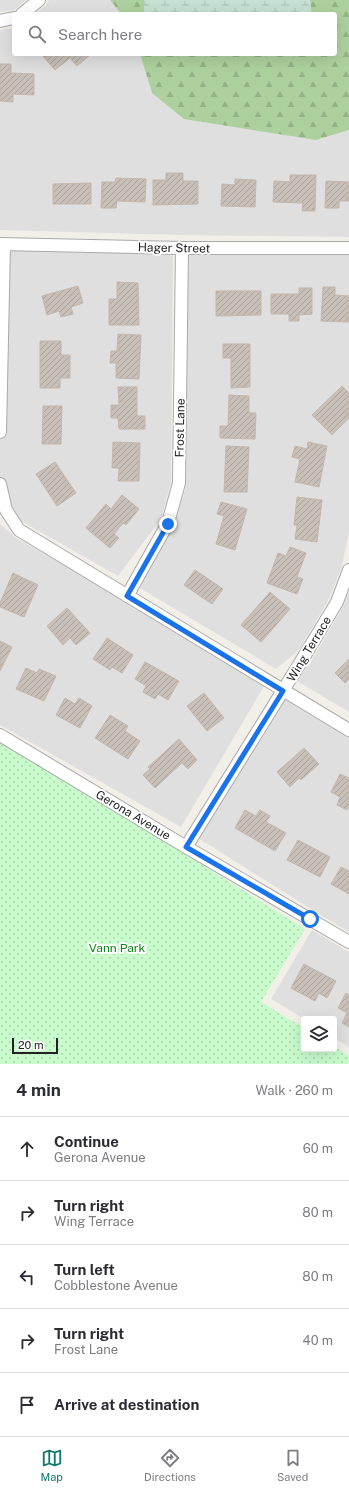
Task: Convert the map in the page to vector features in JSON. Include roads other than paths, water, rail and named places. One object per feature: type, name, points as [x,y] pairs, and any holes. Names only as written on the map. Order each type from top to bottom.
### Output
[{"type":"street","points":[[24,12],[39,0]]},
{"type":"street","points":[[0,21],[12,18]]},
{"type":"street","points":[[0,432],[2,244]]},
{"type":"street","name":"Hager Street","points":[[2,244],[182,248],[349,248]]},
{"type":"street","name":"Frost Lane","points":[[127,596],[168,524],[179,483],[182,248]]},
{"type":"street","points":[[0,484],[6,510],[19,530],[349,730]]},
{"type":"street","name":"Wing Terrace","points":[[186,847],[337,602],[349,570]]},
{"type":"street","name":"Gerona Avenue","points":[[0,735],[186,847],[349,942]]},
{"type":"park label","name":"Vann Park","points":[[117,948]]}]
